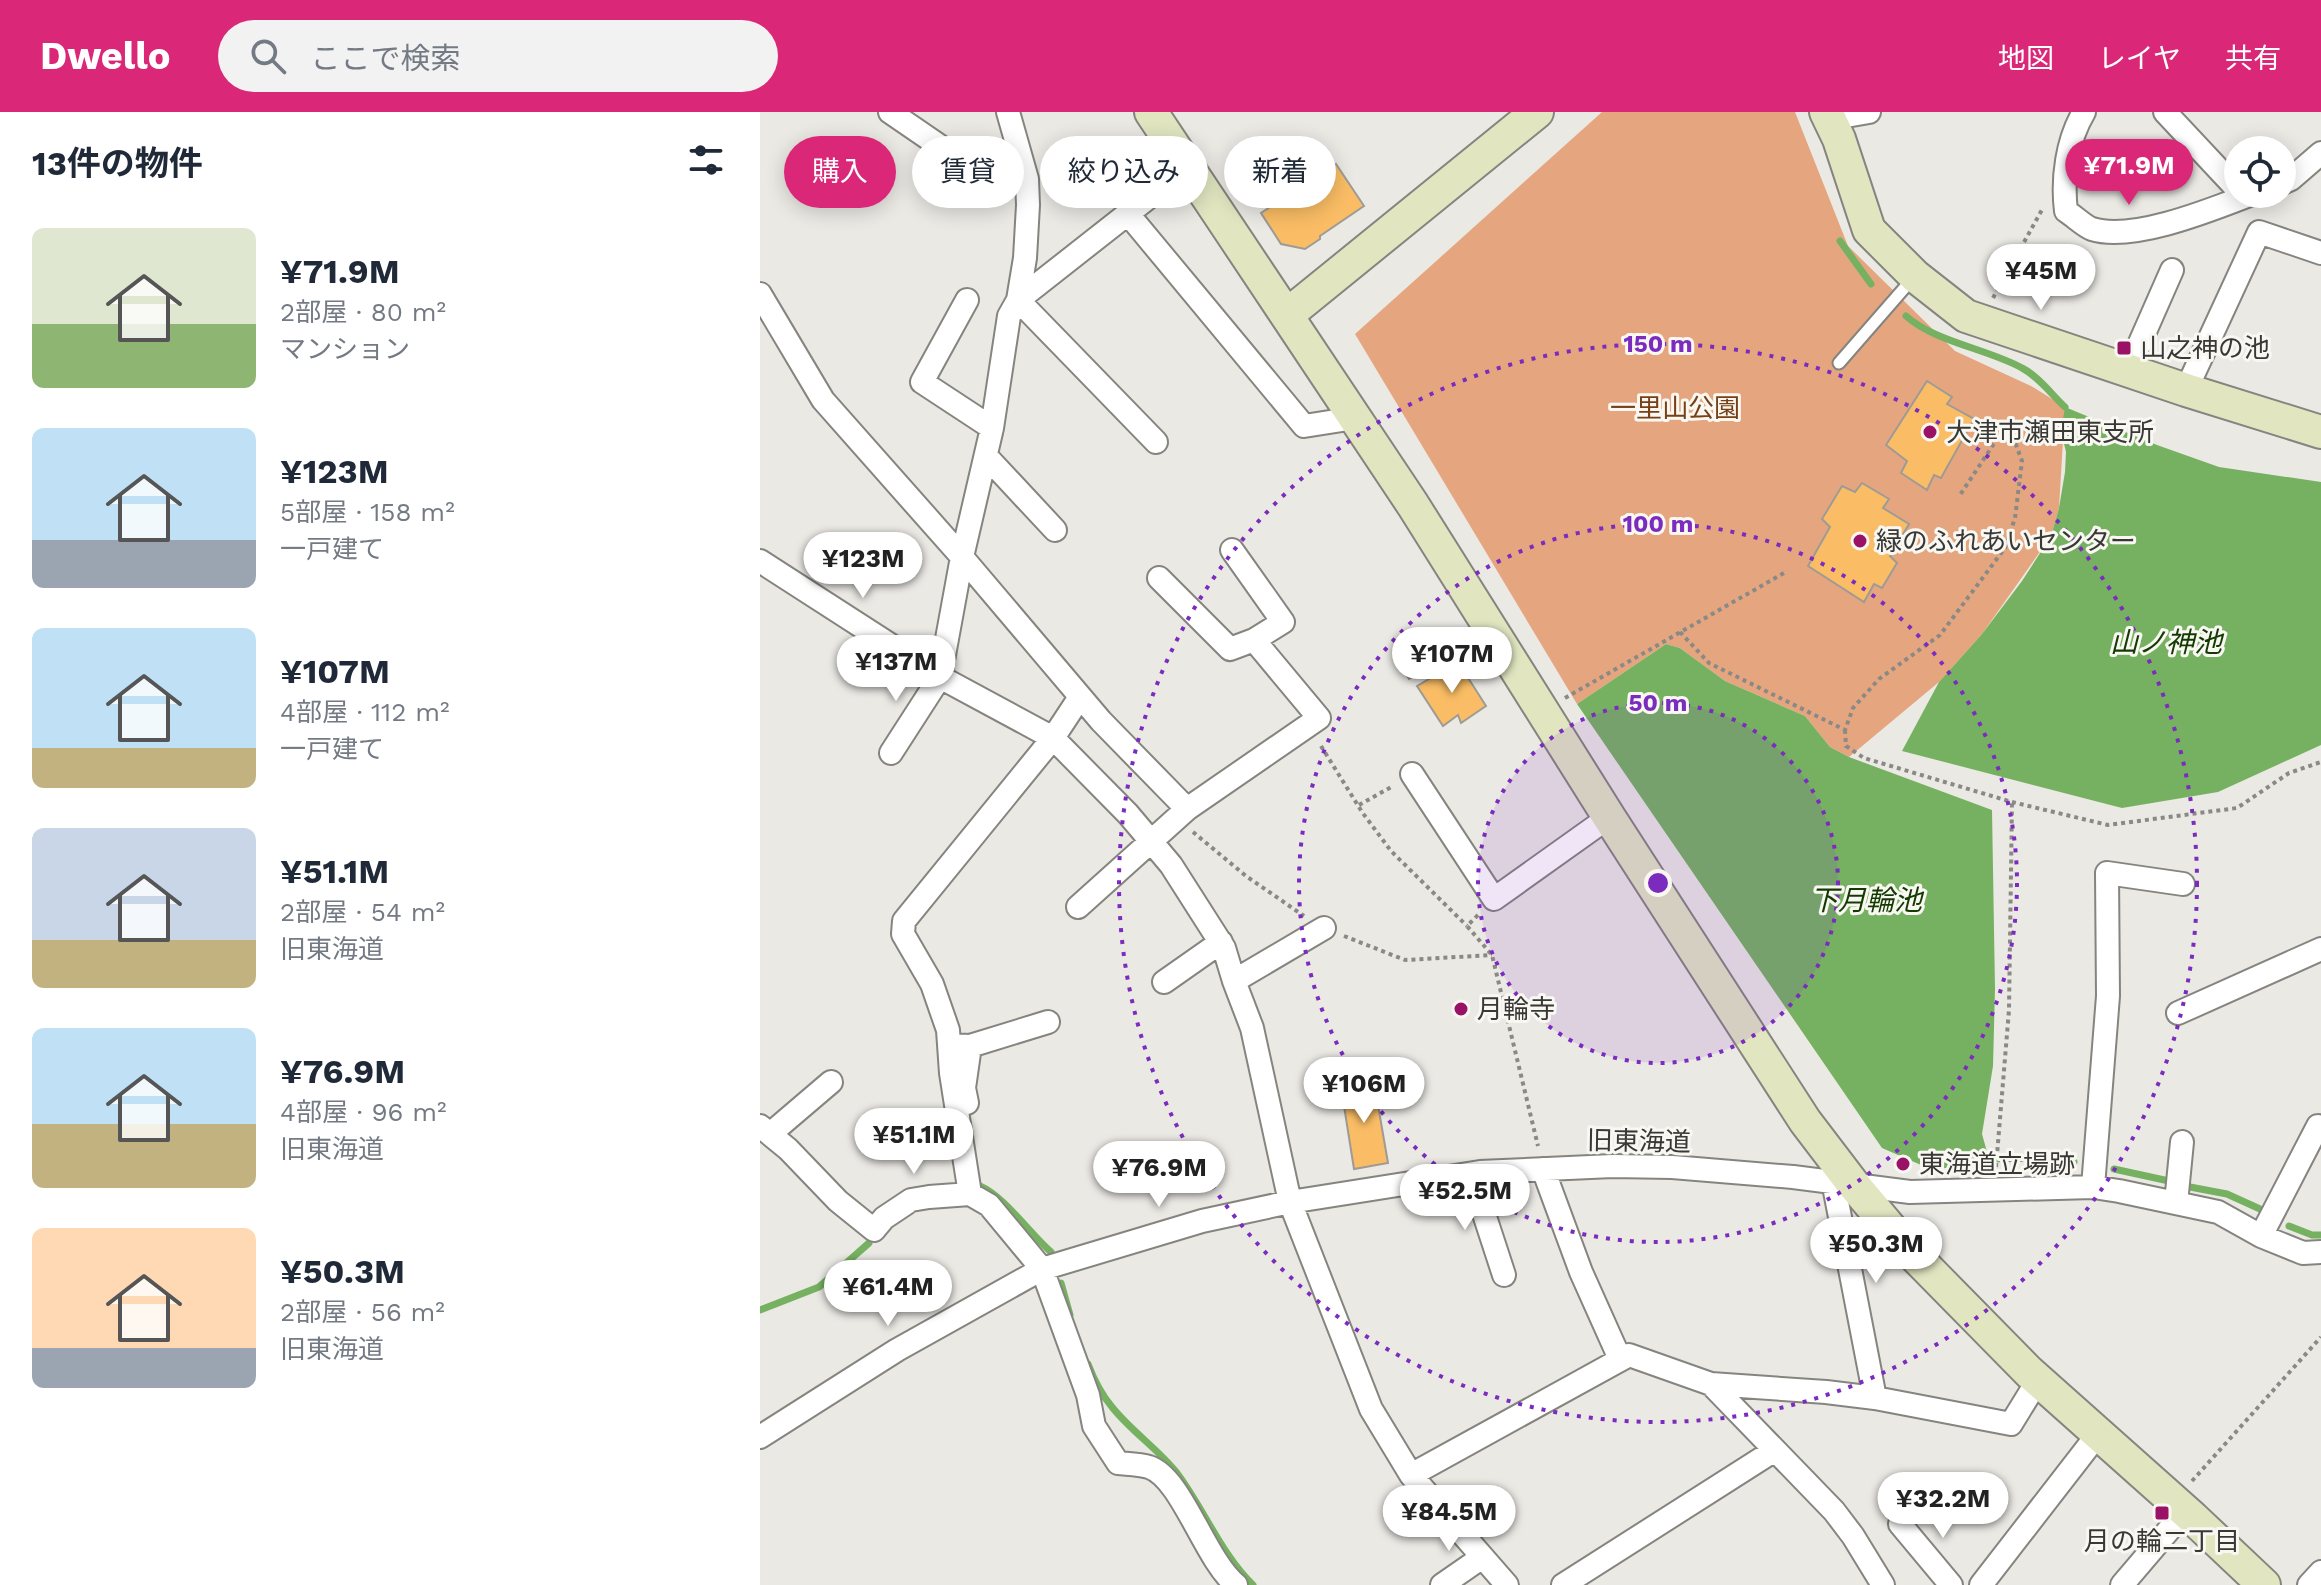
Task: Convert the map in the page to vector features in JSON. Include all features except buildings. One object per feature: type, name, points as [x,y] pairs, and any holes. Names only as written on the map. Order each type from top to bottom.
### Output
[{"type":"street","points":[[890,112],[979,173],[1027,179]]},
{"type":"street","points":[[891,753],[940,677],[962,557],[992,428],[1009,316],[1018,300],[1025,258],[1027,179],[1010,119],[1029,112]]},
{"type":"street","points":[[1151,112],[1166,136]]},
{"type":"street","points":[[1287,315],[1537,112]]},
{"type":"street","points":[[1869,112],[1827,115],[1839,139],[1869,230],[1915,276],[1966,316],[2321,432]]},
{"type":"street","points":[[2084,112],[2077,123],[2063,188],[2066,211],[2092,229],[2124,232],[2180,221],[2224,202]]},
{"type":"street","points":[[2165,112],[2224,173]]},
{"type":"street","points":[[2296,175],[2321,153]]},
{"type":"street","points":[[1208,200],[1421,518],[1843,1182],[2038,1380],[2264,1585]]},
{"type":"street","points":[[1018,300],[1136,208]]},
{"type":"street","points":[[1128,214],[1304,426],[1355,418]]},
{"type":"street","points":[[2186,390],[2259,232],[2321,253]]},
{"type":"street","points":[[2128,370],[2172,270]]},
{"type":"street","points":[[760,294],[823,400],[1080,697],[1187,809]]},
{"type":"street","points":[[967,300],[922,382],[992,428]]},
{"type":"street","points":[[1018,300],[1156,442]]},
{"type":"street","points":[[986,456],[1055,530]]},
{"type":"street","points":[[1159,578],[1230,649],[1254,640],[1283,622],[1232,550]]},
{"type":"street","points":[[760,561],[940,677],[1053,738],[1118,804],[1171,865],[1221,942],[1252,1028],[1290,1202],[1371,1409],[1411,1475],[1507,1585]]},
{"type":"street","points":[[1078,907],[1187,809],[1319,718],[1254,640]]},
{"type":"street","points":[[972,1131],[960,1046],[948,1030],[932,984],[903,934],[904,921],[1053,738],[1080,697]]},
{"type":"street","points":[[1412,774],[1494,899],[1609,817]]},
{"type":"street","points":[[2093,1187],[2108,996],[2107,873],[2183,884]]},
{"type":"street","points":[[1234,981],[1324,928]]},
{"type":"street","points":[[1164,982],[1221,942]]},
{"type":"street","points":[[2178,1013],[2321,949]]},
{"type":"street","points":[[960,1046],[1048,1022]]},
{"type":"street","points":[[960,1046],[951,1073],[970,1193]]},
{"type":"street","points":[[831,1082],[765,1130],[788,1149],[838,1201],[874,1230],[884,1218],[911,1200],[970,1193],[989,1205],[1042,1269],[1088,1395],[1094,1426],[1118,1463],[1150,1467],[1174,1486],[1208,1550],[1236,1585]]},
{"type":"street","points":[[2261,1236],[2318,1126]]},
{"type":"street","points":[[2176,1203],[2182,1142]]},
{"type":"street","name":"旧東海道","points":[[761,1434],[897,1350],[1042,1269],[1202,1221],[1290,1202],[1471,1174],[1543,1169],[1672,1167],[1843,1182],[1910,1192],[2093,1187],[2218,1212],[2261,1236],[2303,1253],[2321,1252]]},
{"type":"street","points":[[1543,1169],[1581,1272],[1620,1359]]},
{"type":"street","points":[[1471,1174],[1504,1275]]},
{"type":"street","points":[[1843,1182],[1875,1398]]},
{"type":"street","points":[[1411,1475],[1629,1355],[1711,1384],[1875,1398],[2011,1424],[2038,1380]]},
{"type":"street","points":[[1711,1384],[1834,1511],[1883,1585]]},
{"type":"street","points":[[1981,1585],[2098,1434]]},
{"type":"street","points":[[1563,1585],[1775,1450]]},
{"type":"street","points":[[2122,1585],[2179,1506]]},
{"type":"street","points":[[1900,1524],[1951,1585]]},
{"type":"street","points":[[1442,1585],[1481,1558]]},
{"type":"street","points":[[2309,1585],[2321,1572]]},
{"type":"lane","points":[[1839,363],[1915,276]]},
{"type":"path","points":[[1981,321],[2055,187],[2063,188]]},
{"type":"path","points":[[1960,495],[1999,436],[2015,442],[2022,461],[2015,518],[2005,548],[1940,635],[1879,679],[1853,708],[1845,730],[1846,746],[1864,758],[2012,802],[2108,825],[2237,808],[2289,773],[2321,762]]},
{"type":"path","points":[[1542,711],[1784,573]]},
{"type":"path","points":[[1680,632],[1709,663],[1845,730]]},
{"type":"path","points":[[1308,726],[1358,806],[1391,851],[1492,955],[1543,1169]]},
{"type":"path","points":[[1358,806],[1412,774]]},
{"type":"path","points":[[1996,1175],[2009,1010],[2012,802]]},
{"type":"path","points":[[1467,926],[1494,899]]},
{"type":"path","points":[[2179,1506],[2248,1416],[2321,1337]]},
{"type":"green space","name":"一里山公園","points":[[1602,112],[1795,112],[1848,246],[1955,351],[2031,386],[2065,407],[2059,508],[2051,536],[1982,634],[1939,682],[1849,757],[1830,747],[1805,716],[1725,681],[1680,648],[1666,644],[1577,704],[1355,334]]},
{"type":"water","name":"山ノ神池","points":[[2065,407],[2219,467],[2321,482],[2321,745],[2218,792],[2122,808],[1902,751],[1939,682],[1982,634],[2051,536],[2065,472],[2066,452],[2061,431]]},
{"type":"water","name":"下月輪池","points":[[1666,644],[1680,648],[1725,681],[1805,716],[1830,747],[1849,757],[1992,810],[1995,989],[1993,1066],[1982,1134],[1989,1159],[1985,1168],[1928,1168],[1882,1148],[1577,704]]},
{"type":"waterway","points":[[1840,241],[1871,284]]},
{"type":"waterway","points":[[1906,316],[1946,339],[2028,371],[2065,407]]},
{"type":"waterway","points":[[1989,1159],[2046,1158],[2074,1162]]},
{"type":"waterway","points":[[2114,1169],[2169,1181]]},
{"type":"waterway","points":[[980,1186],[1008,1207],[1051,1252]]},
{"type":"waterway","points":[[2190,1187],[2227,1194],[2260,1209]]},
{"type":"waterway","points":[[2289,1226],[2312,1235],[2321,1235]]},
{"type":"waterway","points":[[760,1310],[819,1287],[869,1243]]},
{"type":"waterway","points":[[1061,1283],[1070,1315]]},
{"type":"waterway","points":[[1088,1364],[1108,1402],[1177,1473],[1231,1559],[1253,1585]]},
{"type":"place","name":"山之神の池","points":[[2124,348]]},
{"type":"place","name":"大津市瀬田東支所","points":[[1930,432]]},
{"type":"place","name":"緑のふれあいセンター","points":[[1860,541]]},
{"type":"place","name":"月輪寺","points":[[1461,1009]]},
{"type":"place","name":"東海道立場跡","points":[[1903,1164]]},
{"type":"place","name":"月の輪二丁目","points":[[2162,1513]]}]
